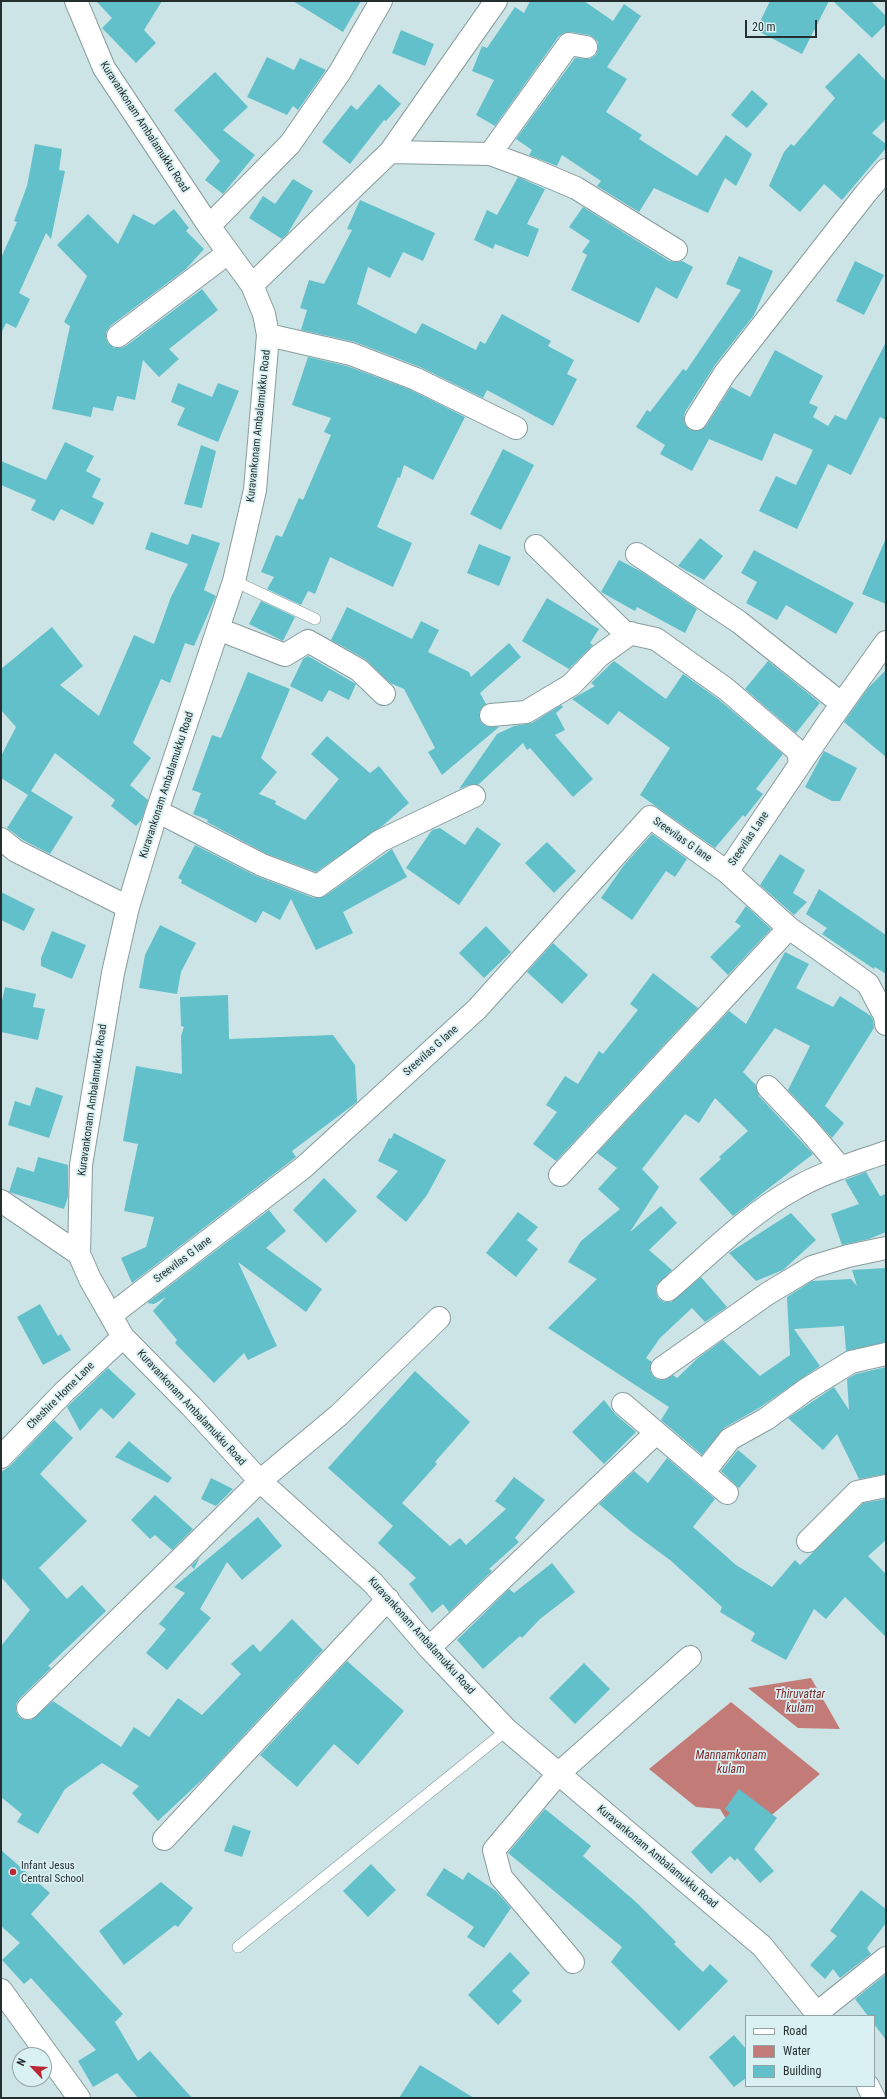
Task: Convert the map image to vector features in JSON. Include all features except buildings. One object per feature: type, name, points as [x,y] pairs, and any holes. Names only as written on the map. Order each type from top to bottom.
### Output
[{"type":"street","name":"Kuravankonam Ambalamukku Road","points":[[76,1],[104,68],[209,226],[252,285],[264,314],[268,335],[255,490],[234,582],[157,811],[128,907],[112,973],[82,1165],[79,1254],[90,1279],[123,1337],[191,1406],[260,1481],[373,1583],[429,1648],[507,1730],[762,1946],[818,2014]]},
{"type":"street","points":[[209,226],[290,144],[340,72],[381,1]]},
{"type":"street","points":[[252,285],[390,152],[496,1]]},
{"type":"street","points":[[490,154],[569,44],[586,47]]},
{"type":"street","points":[[390,152],[490,154],[576,188],[676,250]]},
{"type":"street","points":[[696,419],[725,373],[866,193],[886,170]]},
{"type":"street","points":[[118,336],[228,253]]},
{"type":"street","points":[[268,335],[351,354],[416,378],[516,428]]},
{"type":"street","points":[[536,546],[624,632],[656,639],[726,689],[798,751],[800,764]]},
{"type":"street","points":[[637,554],[739,622],[842,704]]},
{"type":"street","points":[[218,629],[285,655],[308,641],[359,670],[384,694]]},
{"type":"street","points":[[492,715],[526,712],[571,685],[599,656],[631,633]]},
{"type":"street","name":"Sreevilas Lane","points":[[886,642],[800,764],[727,872],[790,928],[868,984],[885,1016],[886,1024]]},
{"type":"street","points":[[157,811],[262,865],[318,886],[380,841],[474,796]]},
{"type":"street","name":"Sreevilas G lane","points":[[111,1315],[304,1167],[477,1009],[650,817],[727,872]]},
{"type":"street","points":[[1,839],[16,851],[128,907]]},
{"type":"street","points":[[560,1174],[790,928]]},
{"type":"street","points":[[768,1087],[807,1128],[841,1168]]},
{"type":"street","points":[[668,1290],[765,1207],[795,1188],[821,1175],[886,1152]]},
{"type":"street","points":[[1,1200],[79,1254]]},
{"type":"street","points":[[662,1368],[766,1294],[812,1267],[848,1256],[886,1248]]},
{"type":"street","points":[[28,1708],[260,1481],[339,1415],[439,1318]]},
{"type":"street","name":"Cheshire Home Lane","points":[[1,1457],[65,1391],[123,1337]]},
{"type":"street","points":[[708,1467],[730,1439],[766,1419],[807,1389],[851,1362],[886,1354]]},
{"type":"street","points":[[622,1404],[727,1493]]},
{"type":"street","points":[[429,1648],[656,1433]]},
{"type":"street","points":[[808,1541],[857,1492],[886,1486]]},
{"type":"street","points":[[164,1839],[388,1599]]},
{"type":"street","points":[[573,1962],[501,1877],[494,1850],[558,1774],[690,1657]]},
{"type":"street","points":[[818,2014],[886,1958]]},
{"type":"street","points":[[1,1990],[79,2098]]},
{"type":"street","points":[[868,2087],[874,2098]]},
{"type":"lane","points":[[234,582],[314,619]]},
{"type":"lane","points":[[238,1947],[507,1730]]},
{"type":"water","name":"Thiruvattar kulam","points":[[811,1678],[840,1729],[798,1728],[748,1688]]},
{"type":"water","name":"Mannamkonam kulam","points":[[731,1702],[820,1774],[740,1842],[720,1809],[696,1807],[649,1769]]},
{"type":"place","name":"Infant Jesus Central School","points":[[13,1872]]}]
